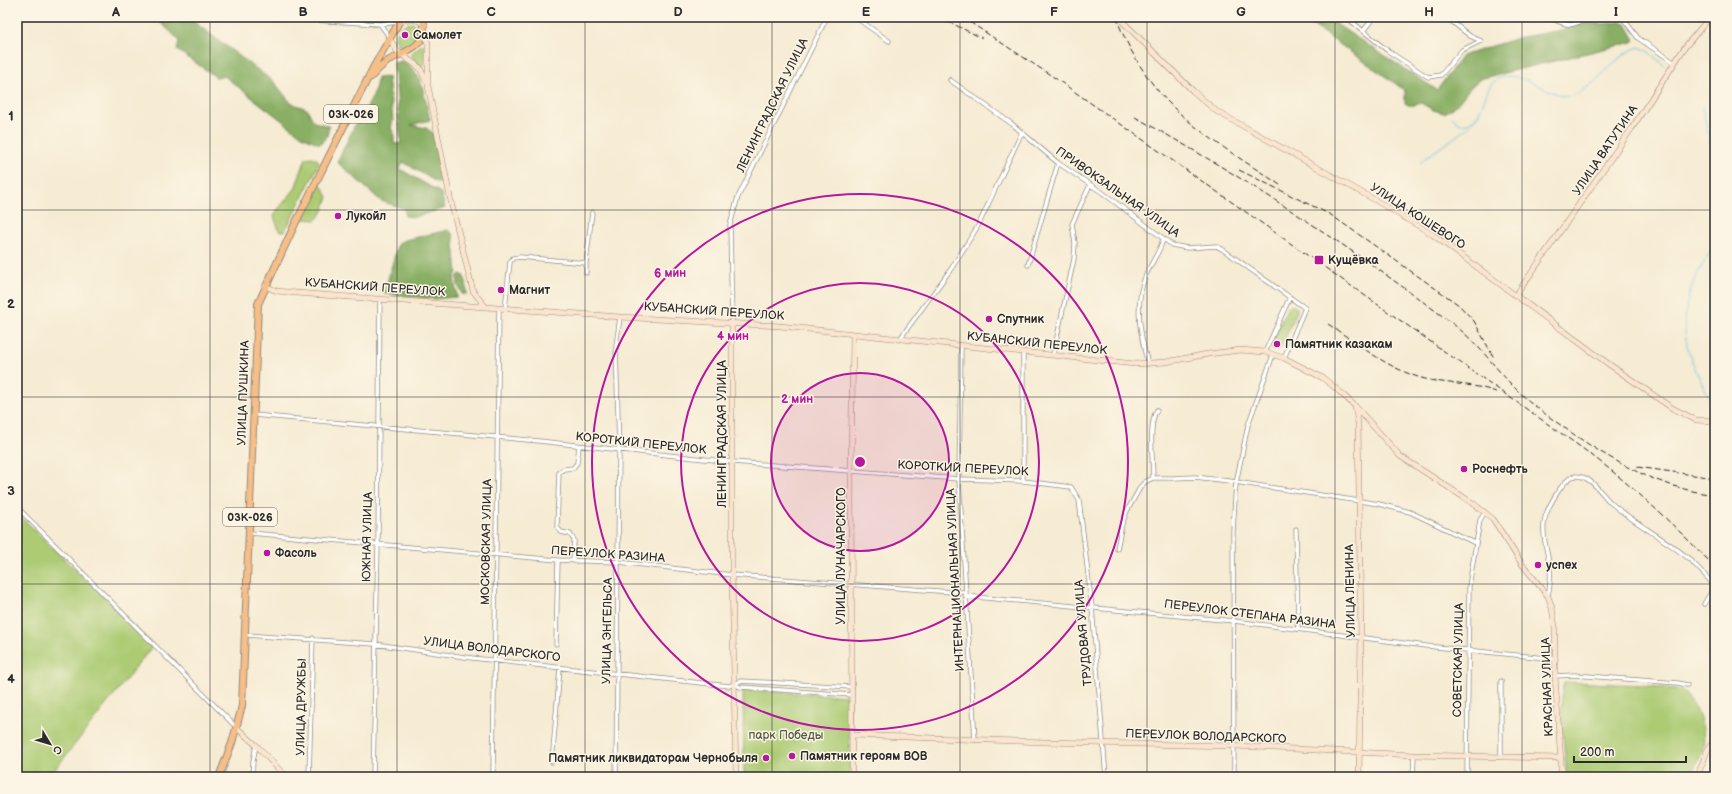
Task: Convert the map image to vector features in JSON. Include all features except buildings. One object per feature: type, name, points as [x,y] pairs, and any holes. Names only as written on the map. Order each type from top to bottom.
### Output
[{"type":"main road","points":[[423,17],[425,28]]},
{"type":"main road","name":"УЛИЦА ПУШКИНА","points":[[219,777],[237,728],[242,706],[247,635],[253,415],[258,304],[265,286],[366,82],[401,19]]},
{"type":"main road","name":"УЛИЦА ПУШКИНА","points":[[366,82],[381,67],[415,46],[425,28]]},
{"type":"street","points":[[258,17],[380,24],[401,19],[420,21],[425,28],[428,44],[428,86],[451,202],[473,291],[485,306]]},
{"type":"street","name":"ЛЕНИНГРАДСКАЯ УЛИЦА","points":[[736,777],[732,575],[732,323],[730,233],[732,216],[738,196],[827,17]]},
{"type":"street","points":[[855,17],[889,41]]},
{"type":"street","name":"УЛИЦА КОШЕВОГО","points":[[1118,17],[1193,92],[1216,111],[1398,213],[1432,234],[1610,365],[1672,408],[1696,420],[1715,421]]},
{"type":"street","points":[[1346,17],[1388,50],[1424,74],[1432,77],[1444,73],[1462,50],[1482,41],[1470,36],[1446,17]]},
{"type":"street","points":[[1364,30],[1374,17]]},
{"type":"street","points":[[1550,17],[1566,26],[1576,24],[1591,17]]},
{"type":"street","points":[[1622,17],[1638,38],[1675,64]]},
{"type":"street","name":"УЛИЦА ВАТУТИНА","points":[[1516,296],[1675,64],[1685,46],[1710,17]]},
{"type":"street","points":[[380,24],[394,47],[420,68],[428,86]]},
{"type":"street","name":"ПРИВОКЗАЛЬНАЯ УЛИЦА","points":[[950,80],[982,101],[1022,132],[1058,163],[1163,239],[1179,247],[1216,246],[1305,308],[1284,358]]},
{"type":"street","points":[[899,340],[952,269],[978,226],[1022,132]]},
{"type":"street","points":[[1028,265],[1058,163]]},
{"type":"street","points":[[1052,355],[1074,259],[1076,243],[1072,224],[1090,185]]},
{"type":"street","points":[[586,273],[592,212]]},
{"type":"street","points":[[1148,364],[1140,329],[1140,297],[1146,274],[1162,247],[1163,239]]},
{"type":"street","points":[[502,308],[510,262],[513,258],[520,257],[586,263]]},
{"type":"street","name":"КУБАНСКИЙ ПЕРЕУЛОК","points":[[265,286],[281,292],[380,298],[620,317],[780,326],[899,340],[1148,364],[1241,350],[1264,352],[1284,358],[1322,378],[1355,406],[1400,456],[1485,512],[1503,532]]},
{"type":"street","points":[[1264,352],[1290,297]]},
{"type":"street","name":"ЮЖНАЯ УЛИЦА","points":[[373,777],[378,544],[380,298]]},
{"type":"street","name":"МОСКОВСКАЯ УЛИЦА","points":[[493,777],[497,438],[502,308]]},
{"type":"street","name":"УЛИЦА ЭНГЕЛЬСА","points":[[616,777],[619,451],[616,346],[620,317]]},
{"type":"street","name":"УЛИЦА ЛУНАЧАРСКОГО","points":[[852,777],[851,472],[853,334]]},
{"type":"street","name":"ИНТЕРНАЦИОНАЛЬНАЯ УЛИЦА","points":[[961,346],[959,479],[975,740]]},
{"type":"street","points":[[1023,481],[1024,352]]},
{"type":"street","points":[[1234,777],[1233,531],[1236,483],[1248,424],[1273,355]]},
{"type":"street","name":"УЛИЦА ЛЕНИНА","points":[[1355,406],[1358,423],[1361,637],[1358,752],[1359,777]]},
{"type":"street","points":[[1153,478],[1152,434],[1153,418],[1157,410]]},
{"type":"street","name":"КОРОТКИЙ ПЕРЕУЛОК","points":[[253,415],[732,462],[851,472],[959,479],[1023,481],[1071,486],[1074,489]]},
{"type":"street","points":[[573,561],[574,540],[570,534],[561,532],[557,527],[559,472],[564,469],[573,468],[576,463],[579,447]]},
{"type":"street","name":"КРАСНАЯ УЛИЦА","points":[[1562,777],[1555,676],[1556,659],[1554,626],[1548,596],[1550,570],[1544,521],[1551,504],[1565,481],[1571,476],[1580,476],[1591,482],[1610,502],[1626,515],[1688,558],[1713,584],[1713,589],[1704,604]]},
{"type":"street","points":[[1117,549],[1122,524],[1127,511],[1141,486],[1145,482],[1153,478],[1195,477],[1359,500],[1410,512],[1475,543]]},
{"type":"street","name":"ТРУДОВАЯ УЛИЦА","points":[[1074,489],[1079,500],[1092,606],[1106,777]]},
{"type":"street","points":[[17,507],[237,728],[256,745],[286,777]]},
{"type":"street","name":"СОВЕТСКАЯ УЛИЦА","points":[[1467,777],[1466,756],[1469,586],[1475,543],[1480,520],[1485,512]]},
{"type":"street","points":[[1296,529],[1298,629]]},
{"type":"street","name":"КРАСНАЯ УЛИЦА","points":[[1503,532],[1514,551],[1548,596]]},
{"type":"street","name":"ПЕРЕУЛОК РАЗИНА","points":[[250,533],[558,560],[618,562],[732,575],[965,594]]},
{"type":"street","points":[[556,644],[558,560]]},
{"type":"street","name":"ПЕРЕУЛОК СТЕПАНА РАЗИНА","points":[[965,594],[1234,621],[1556,659]]},
{"type":"street","name":"УЛИЦА ВОЛОДАРСКОГО","points":[[247,635],[313,638],[375,644],[560,668],[729,686],[740,681],[852,687]]},
{"type":"street","name":"УЛИЦА ДРУЖБЫ","points":[[309,777],[313,638]]},
{"type":"street","points":[[552,762],[560,668]]},
{"type":"street","points":[[1555,676],[1574,675],[1678,682],[1687,685]]},
{"type":"street","points":[[1500,756],[1501,681]]},
{"type":"street","name":"УЛИЦА ВОЛОДАРСКОГО","points":[[734,684],[740,687],[852,694]]},
{"type":"street","name":"ПЕРЕУЛОК ВОЛОДАРСКОГО","points":[[852,735],[975,740],[1235,746],[1414,755],[1560,758]]},
{"type":"street","points":[[1697,777],[1708,749],[1715,739]]},
{"type":"street","points":[[252,777],[256,745]]},
{"type":"street","points":[[1413,777],[1414,755]]},
{"type":"green space","points":[[151,17],[185,17],[190,19],[274,82],[291,103],[307,109],[314,122],[329,126],[327,136],[320,144],[302,136],[224,76],[216,77],[177,50],[179,40]]},
{"type":"green space","points":[[306,17],[390,17],[375,21]]},
{"type":"green space","points":[[1301,17],[1325,17],[1437,90],[1462,56],[1517,38],[1566,29],[1586,23],[1603,24],[1620,22],[1626,24],[1635,40],[1633,42],[1483,78],[1472,86],[1455,106],[1444,113],[1433,110],[1421,103],[1411,105],[1405,103],[1405,91],[1403,89]]},
{"type":"green space","points":[[413,23],[420,29],[415,43],[407,48],[399,46],[395,38],[397,32],[404,25]]},
{"type":"green space","points":[[422,44],[425,45],[424,65],[422,67],[410,55]]},
{"type":"green space","points":[[401,61],[408,64],[419,77],[430,120],[411,125],[426,128],[433,133],[443,183],[438,183],[403,162],[400,169],[441,193],[445,208],[415,217],[405,216],[405,209],[381,201],[337,162],[356,123],[367,122],[362,116],[374,94],[377,78],[388,77],[393,120],[391,128],[394,134],[394,144],[401,143],[394,63]]},
{"type":"green space","points":[[312,157],[318,160],[319,164],[285,231],[279,231],[274,216],[275,213],[295,189],[306,158]]},
{"type":"green space","points":[[319,181],[328,197],[322,213],[316,220],[301,219]]},
{"type":"green space","points":[[448,230],[453,234],[457,272],[454,278],[457,297],[433,299],[384,294],[398,243]]},
{"type":"green space","points":[[460,274],[463,275],[466,282],[467,294],[462,294],[458,285],[457,277]]},
{"type":"green space","points":[[1291,305],[1297,308],[1297,311],[1281,348],[1275,351],[1271,349],[1270,345],[1288,307]]},
{"type":"green space","points":[[17,513],[152,644],[151,648],[49,777],[17,777]]},
{"type":"green space","points":[[1564,682],[1642,685],[1682,690],[1696,710],[1702,724],[1704,740],[1702,752],[1690,777],[1567,777],[1562,714],[1562,690]]},
{"type":"green space","name":"парк Победы","points":[[743,690],[849,696],[850,777],[744,777]]},
{"type":"waterway","points":[[1452,117],[1460,124],[1469,122],[1475,118],[1492,84],[1497,79],[1505,76],[1523,79],[1568,97],[1587,88],[1620,58],[1638,47],[1646,50],[1664,65]]},
{"type":"waterway","points":[[1702,107],[1710,142],[1715,151]]},
{"type":"waterway","points":[[1420,163],[1461,133],[1480,113]]},
{"type":"waterway","points":[[1715,242],[1691,288],[1686,311],[1685,326],[1686,341],[1690,354],[1701,381],[1715,408]]},
{"type":"waterway","points":[[1712,655],[1712,673],[1715,678]]},
{"type":"railway","points":[[921,17],[951,23],[982,38]]},
{"type":"railway","points":[[962,17],[1055,78],[1600,461],[1651,504],[1715,567]]},
{"type":"railway","points":[[1116,17],[1120,28],[1138,62],[1152,83],[1168,102],[1207,136],[1280,185]]},
{"type":"railway","points":[[1135,117],[1258,189],[1337,241],[1415,296],[1462,331],[1484,353],[1511,384],[1532,403],[1586,442],[1620,463],[1656,480],[1695,492],[1715,495]]},
{"type":"railway","points":[[1239,170],[1331,215],[1459,305],[1474,321],[1494,358]]},
{"type":"railway","points":[[1328,324],[1371,354],[1394,367],[1418,377],[1427,380],[1476,387],[1496,392]]},
{"type":"railway","points":[[1637,467],[1715,478]]},
{"type":"place","name":"Самолет","points":[[405,35]]},
{"type":"place","name":"Лукойл","points":[[338,216]]},
{"type":"place","name":"Кущёвка","points":[[1319,260]]},
{"type":"place","name":"Магнит","points":[[501,290]]},
{"type":"place","name":"Спутник","points":[[989,319]]},
{"type":"place","name":"Памятник казакам","points":[[1277,344]]},
{"type":"place","name":"Роснефть","points":[[1464,469]]},
{"type":"place","name":"Фасоль","points":[[267,553]]},
{"type":"place","name":"успех","points":[[1538,565]]},
{"type":"place","name":"Памятник героям ВОВ","points":[[792,756]]},
{"type":"place","name":"Памятник ликвидаторам Чернобыля","points":[[766,758]]}]
